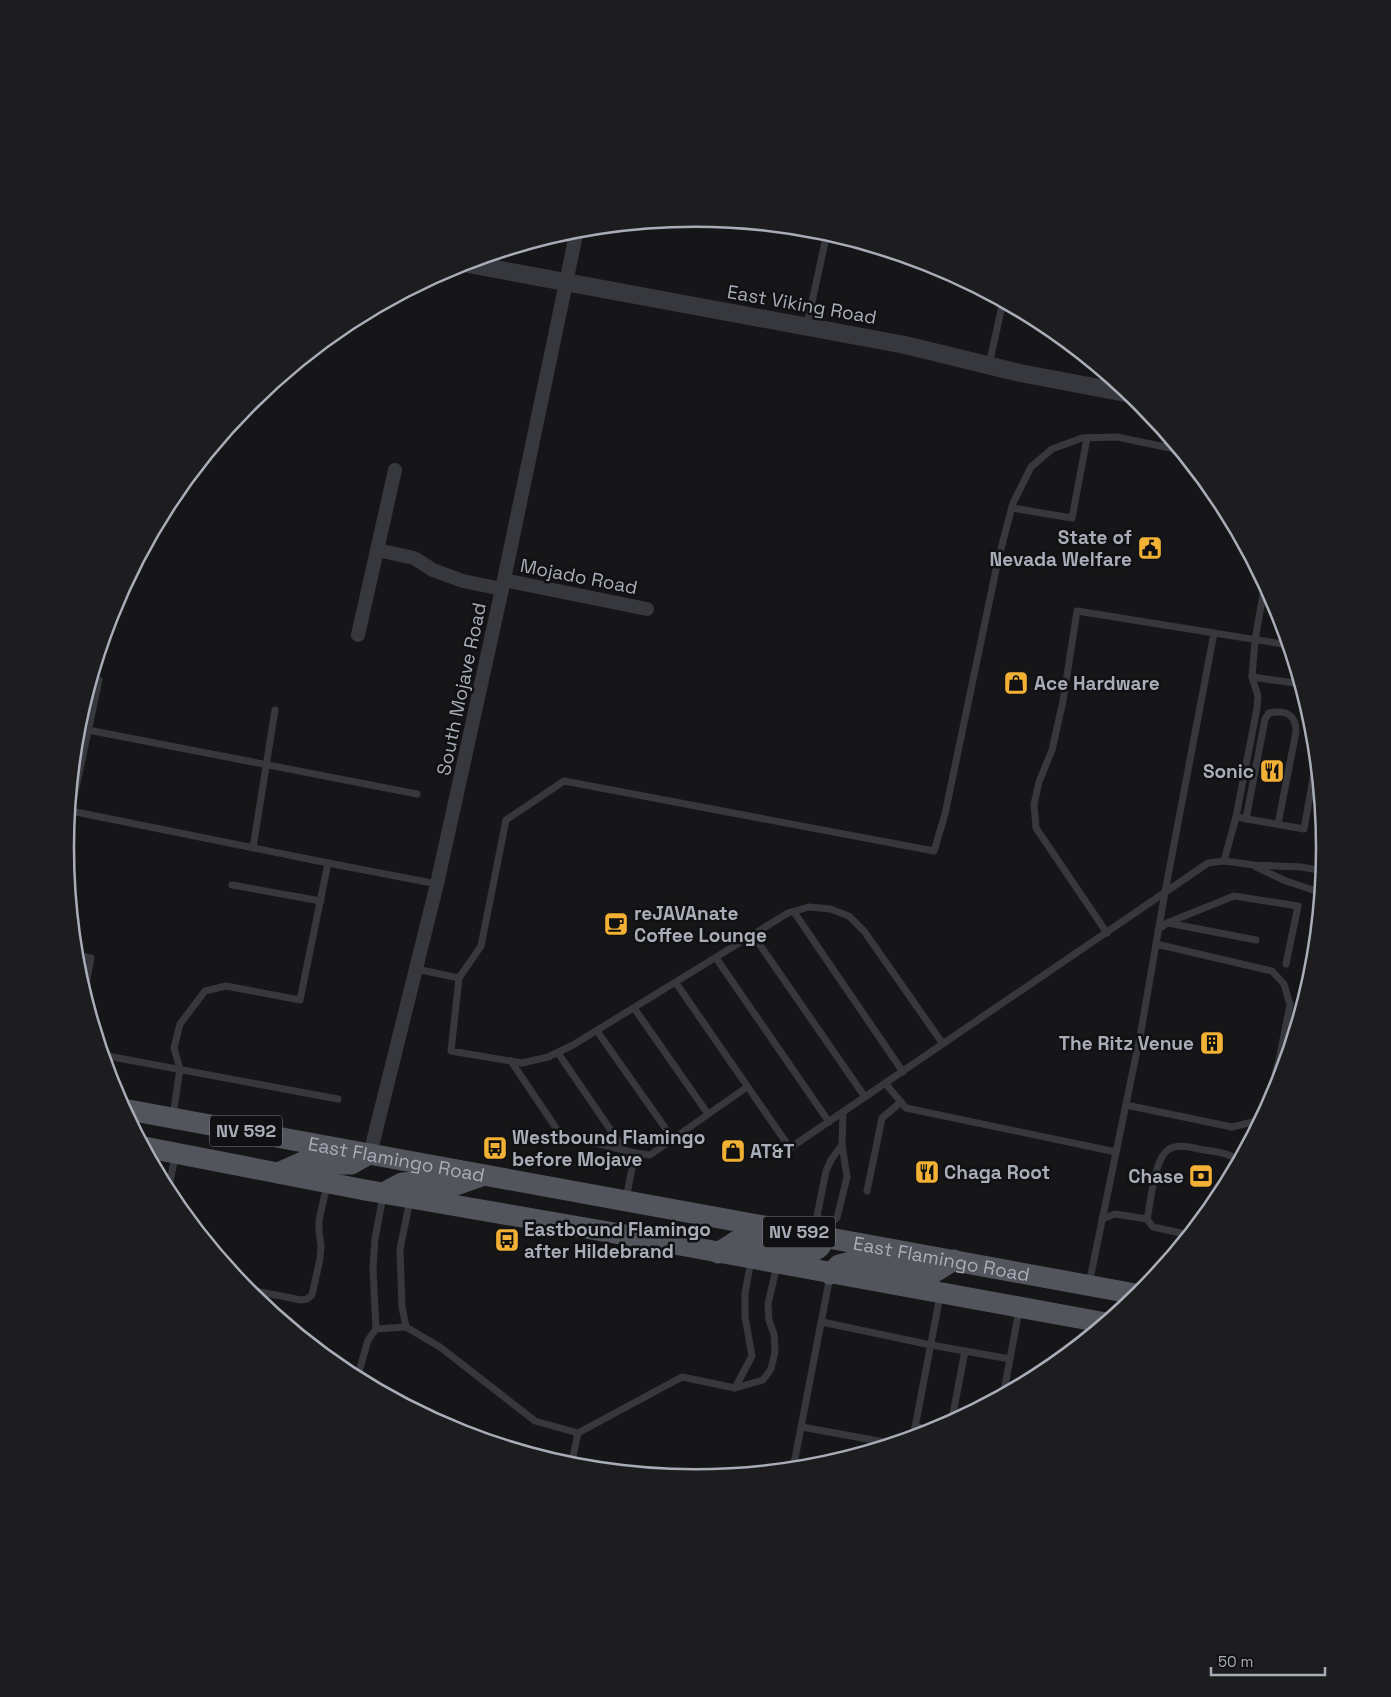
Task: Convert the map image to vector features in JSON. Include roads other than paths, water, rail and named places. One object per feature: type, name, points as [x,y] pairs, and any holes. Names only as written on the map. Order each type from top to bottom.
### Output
[{"type":"main road","name":"East Flamingo Road","points":[[132,1111],[626,1201],[826,1230],[954,1260],[1131,1292]]},
{"type":"main road","name":"East Flamingo Road","points":[[152,1149],[327,1183],[1097,1322]]},
{"type":"main road","points":[[278,1173],[307,1160],[334,1164],[351,1164],[370,1154]]},
{"type":"main road","points":[[384,1193],[402,1182],[417,1182],[447,1188],[484,1175]]},
{"type":"main road","points":[[718,1253],[737,1241],[811,1252],[823,1244],[826,1230]]},
{"type":"main road","points":[[830,1274],[839,1265],[855,1261],[933,1273],[954,1260]]},
{"type":"street","name":"South Mojave Road","points":[[370,1154],[437,884],[503,584],[575,239]]},
{"type":"street","name":"East Viking Road","points":[[480,266],[905,345],[1020,373],[1116,391]]},
{"type":"street","points":[[358,635],[395,470]]},
{"type":"street","name":"Mojado Road","points":[[377,550],[414,558],[433,570],[464,581],[503,584],[647,608]]},
{"type":"lane","points":[[807,327],[826,241]]},
{"type":"lane","points":[[989,365],[1002,308]]},
{"type":"lane","points":[[943,1044],[864,931],[850,916],[830,909],[810,907],[788,913],[676,983],[558,1053],[522,1062],[451,1051],[458,978],[481,946],[506,820],[564,781],[934,851],[945,814],[998,560],[1012,508],[1031,467],[1052,449],[1082,438],[1117,437],[1171,448]]},
{"type":"lane","points":[[1012,508],[1072,518],[1087,438]]},
{"type":"lane","points":[[1224,861],[1236,817],[1258,696],[1252,677],[1255,640],[1263,595]]},
{"type":"lane","points":[[1107,933],[1036,828],[1034,804],[1039,782],[1052,750],[1063,701],[1077,611],[1282,644]]},
{"type":"lane","points":[[1089,1285],[1141,1031],[1158,930],[1214,633]]},
{"type":"lane","points":[[1252,677],[1294,683]]},
{"type":"lane","points":[[78,778],[99,680]]},
{"type":"lane","points":[[252,848],[276,710]]},
{"type":"lane","points":[[1246,818],[1265,719],[1269,713],[1282,712],[1293,718],[1296,724],[1296,732],[1278,824]]},
{"type":"lane","points":[[88,730],[417,794]]},
{"type":"lane","points":[[1236,817],[1304,828],[1313,778]]},
{"type":"lane","points":[[75,812],[437,884]]},
{"type":"lane","points":[[676,983],[790,1148],[1208,863],[1224,861],[1316,870]]},
{"type":"lane","points":[[173,1118],[180,1069],[174,1048],[180,1024],[205,991],[226,986],[300,1000],[328,863]]},
{"type":"lane","points":[[1254,865],[1286,881],[1316,891]]},
{"type":"lane","points":[[232,885],[321,901]]},
{"type":"lane","points":[[1158,930],[1167,923],[1234,896],[1298,906],[1286,964]]},
{"type":"lane","points":[[794,912],[902,1072]]},
{"type":"lane","points":[[1167,923],[1256,940]]},
{"type":"lane","points":[[753,935],[865,1097]]},
{"type":"lane","points":[[1156,944],[1272,971],[1284,984],[1290,1005],[1278,1065]]},
{"type":"lane","points":[[84,957],[90,958],[87,975]]},
{"type":"lane","points":[[716,958],[829,1122]]},
{"type":"lane","points":[[416,969],[458,978]]},
{"type":"lane","points":[[634,1008],[708,1114]]},
{"type":"lane","points":[[597,1031],[673,1139]]},
{"type":"lane","points":[[558,1053],[625,1151]]},
{"type":"lane","points":[[110,1056],[338,1099]]},
{"type":"lane","points":[[511,1061],[560,1134],[625,1151],[650,1155],[747,1087]]},
{"type":"lane","points":[[885,1084],[906,1108],[1116,1152]]},
{"type":"lane","points":[[867,1191],[882,1118],[901,1102]]},
{"type":"lane","points":[[1126,1105],[1232,1127],[1254,1122]]},
{"type":"lane","points":[[842,1145],[826,1171],[817,1216],[826,1230],[837,1218],[847,1177],[842,1145],[843,1112]]},
{"type":"lane","points":[[1147,1219],[1158,1166],[1163,1154],[1169,1149],[1177,1146],[1188,1147],[1231,1155],[1235,1158]]},
{"type":"lane","points":[[626,1201],[635,1153]]},
{"type":"lane","points":[[170,1180],[176,1154]]},
{"type":"lane","points":[[260,1292],[301,1300],[307,1299],[312,1295],[320,1259],[319,1220],[327,1183]]},
{"type":"lane","points":[[359,1371],[368,1340],[376,1329],[373,1268],[374,1239],[384,1193]]},
{"type":"lane","points":[[406,1327],[402,1307],[400,1249],[411,1197]]},
{"type":"lane","points":[[1102,1219],[1115,1214],[1147,1219],[1153,1227],[1183,1234]]},
{"type":"lane","points":[[735,1388],[752,1356],[745,1317],[745,1292],[751,1259]]},
{"type":"lane","points":[[376,1329],[406,1327],[440,1347],[535,1421],[578,1433],[682,1377],[735,1388],[763,1380],[771,1369],[775,1352],[774,1334],[769,1320],[768,1304],[777,1264]]},
{"type":"lane","points":[[797,1462],[830,1274]]},
{"type":"lane","points":[[920,1428],[915,1427],[941,1293]]},
{"type":"lane","points":[[1005,1388],[1020,1308]]},
{"type":"lane","points":[[822,1322],[931,1345],[1010,1358]]},
{"type":"lane","points":[[953,1414],[965,1351]]},
{"type":"lane","points":[[802,1427],[881,1441]]},
{"type":"lane","points":[[573,1458],[578,1433]]},
{"type":"place","name":"State of Nevada Welfare","points":[[1150,548]]},
{"type":"place","name":"Ace Hardware","points":[[1016,683]]},
{"type":"place","name":"Sonic","points":[[1272,771]]},
{"type":"place","name":"reJAVAnate Coffee Lounge","points":[[616,924]]},
{"type":"place","name":"The Ritz Venue","points":[[1212,1043]]},
{"type":"place","name":"Westbound Flamingo before Mojave","points":[[495,1148]]},
{"type":"place","name":"AT&T","points":[[733,1151]]},
{"type":"place","name":"Chaga Root","points":[[927,1172]]},
{"type":"place","name":"Chase","points":[[1201,1176]]},
{"type":"place","name":"Eastbound Flamingo after Hildebrand","points":[[507,1240]]}]
